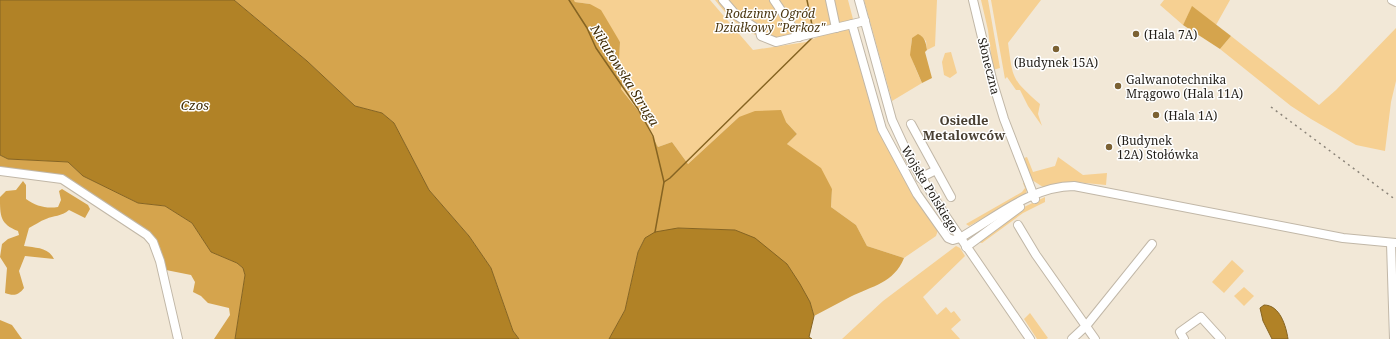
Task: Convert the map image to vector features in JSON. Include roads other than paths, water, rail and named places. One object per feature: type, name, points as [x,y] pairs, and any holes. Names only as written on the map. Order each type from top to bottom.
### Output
[{"type":"street","points":[[723,0],[736,15],[760,31],[761,36],[776,42],[865,21]]},
{"type":"street","points":[[774,0],[799,37]]},
{"type":"street","points":[[830,0],[836,28]]},
{"type":"street","name":"Wojska Polskiego","points":[[859,0],[892,120],[906,152],[920,178],[1030,339]]},
{"type":"street","name":"Słoneczna","points":[[974,0],[996,95],[1034,197]]},
{"type":"street","points":[[1392,0],[1396,2]]},
{"type":"street","points":[[852,24],[882,129],[909,180],[948,238],[953,240],[960,238],[1034,197],[1065,186],[1090,188],[1343,238],[1394,243],[1394,339]]},
{"type":"street","points":[[910,124],[951,196]]},
{"type":"street","points":[[920,178],[936,170]]},
{"type":"street","points":[[0,171],[48,176],[62,180],[147,235],[152,242],[160,261],[178,339]]},
{"type":"street","points":[[966,247],[1034,197]]},
{"type":"street","points":[[1018,225],[1036,255],[1095,339]]},
{"type":"street","points":[[1072,339],[1086,326],[1152,244]]},
{"type":"street","points":[[1184,339],[1180,332],[1201,317],[1221,339]]},
{"type":"water","name":"Czos","points":[[0,0],[234,0],[307,61],[355,106],[382,113],[394,123],[429,190],[469,236],[491,268],[513,331],[519,339],[235,339],[245,275],[243,268],[237,263],[211,252],[192,223],[165,206],[138,203],[83,176],[68,162],[8,159],[0,155]]},
{"type":"water","points":[[678,228],[735,230],[755,238],[787,264],[810,302],[814,316],[809,337],[812,339],[609,339],[625,310],[638,252],[645,238],[655,232]]},
{"type":"water","points":[[1264,305],[1274,308],[1278,312],[1286,328],[1288,339],[1272,339],[1263,321],[1260,308]]},
{"type":"waterway","name":"Nikutowska Struga","points":[[569,0],[587,28],[596,48],[638,109],[653,136],[664,182],[655,232]]},
{"type":"waterway","points":[[807,0],[813,30]]},
{"type":"waterway","points":[[664,182],[670,178],[813,37]]},
{"type":"railway","points":[[1271,107],[1396,200]]},
{"type":"place","name":"(Hala 7A)","points":[[1136,34]]},
{"type":"place","name":"(Budynek 15A)","points":[[1056,49]]},
{"type":"place","name":"Galwanotechnika Mrągowo (Hala 11A)","points":[[1118,86]]},
{"type":"place","name":"(Hala 1A)","points":[[1156,115]]},
{"type":"place","name":"(Budynek 12A) Stołówka","points":[[1109,147]]},
{"type":"district","name":"Osiedle Metalowców","points":[[964,128]]},
{"type":"park label","name":"Rodzinny Ogród Działkowy \"Perkoz\"","points":[[770,20]]}]
